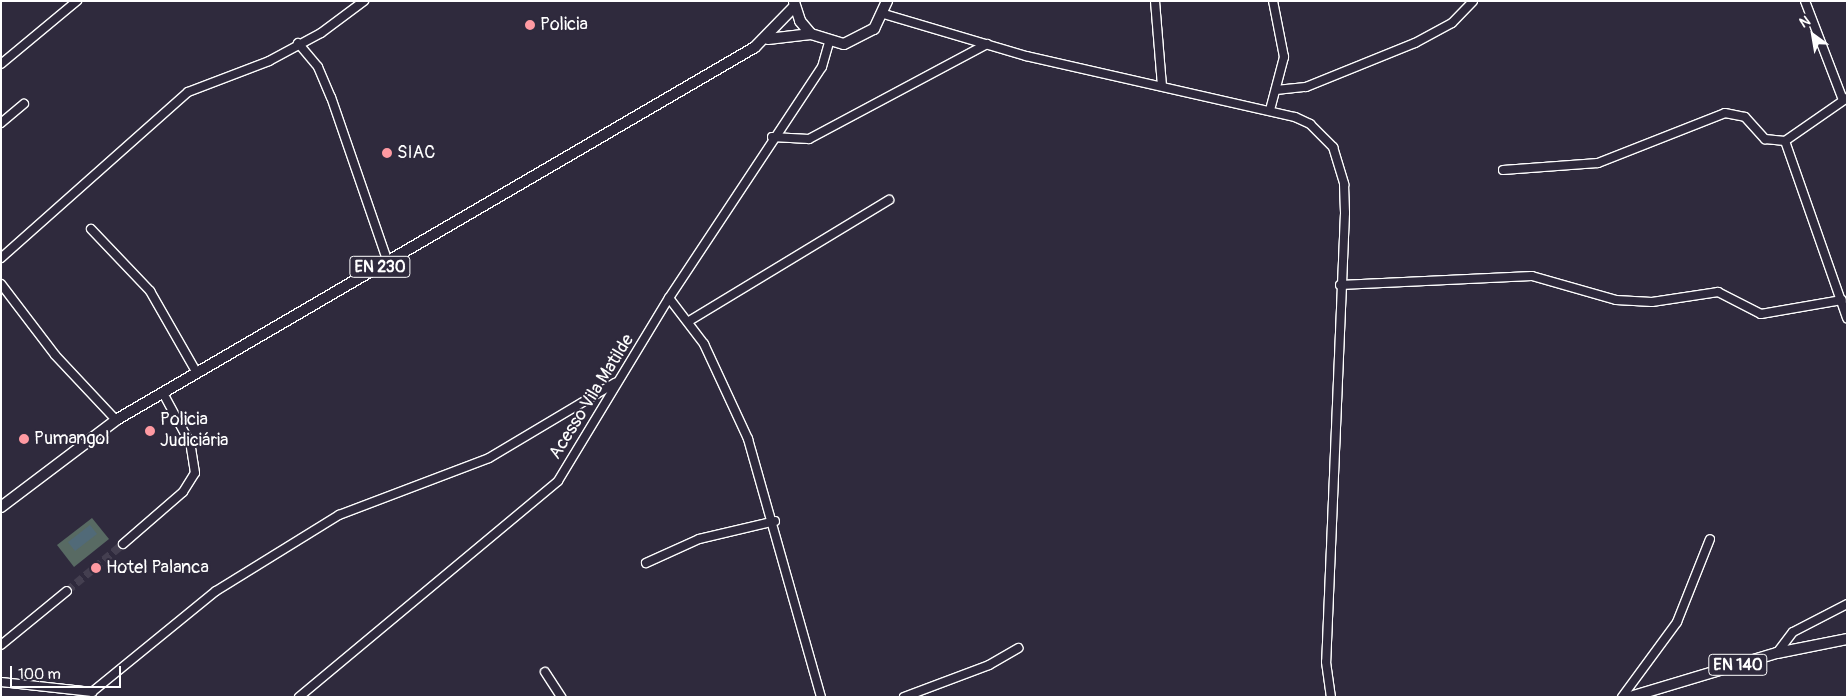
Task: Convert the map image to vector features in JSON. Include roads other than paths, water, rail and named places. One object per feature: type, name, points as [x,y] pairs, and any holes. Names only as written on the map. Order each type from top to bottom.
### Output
[{"type":"main road","points":[[794,4],[811,34],[829,43],[861,39],[884,14],[887,1]]},
{"type":"main road","name":"EN 230","points":[[1,507],[116,420],[388,263],[767,40],[794,4]]},
{"type":"main road","name":"EN 230","points":[[767,40],[811,34]]},
{"type":"main road","name":"EN 140","points":[[1630,697],[1777,653],[1847,639]]},
{"type":"street","points":[[1,64],[76,1]]},
{"type":"street","points":[[1,258],[188,92],[262,64],[298,43],[321,33],[364,1]]},
{"type":"street","points":[[1154,1],[1162,86]]},
{"type":"street","points":[[1270,110],[1284,58],[1273,1]]},
{"type":"street","points":[[1276,90],[1306,87],[1415,44],[1452,22],[1473,1]]},
{"type":"street","points":[[1503,170],[1598,163],[1725,113],[1745,117],[1765,140],[1785,141],[1845,99],[1805,1]]},
{"type":"street","points":[[884,14],[987,44],[1270,110],[1310,124],[1333,147],[1340,162],[1345,213],[1340,285],[1341,378],[1326,662],[1331,697]]},
{"type":"street","points":[[298,43],[318,67],[331,97],[388,263]]},
{"type":"street","name":"Acesso Vila Matilde","points":[[299,697],[552,488],[669,298],[772,137],[822,67],[829,43]]},
{"type":"street","points":[[772,137],[809,139],[987,44]]},
{"type":"street","points":[[1,123],[24,104]]},
{"type":"street","points":[[1785,141],[1847,318]]},
{"type":"street","points":[[689,321],[890,200]]},
{"type":"street","points":[[92,229],[150,291],[197,373]]},
{"type":"street","points":[[1340,285],[1532,276],[1616,300],[1652,302],[1718,292],[1761,314],[1842,300]]},
{"type":"street","points":[[2,286],[55,355],[116,420]]},
{"type":"street","points":[[669,298],[689,321],[704,344],[748,439],[775,521],[821,697]]},
{"type":"street","points":[[1,682],[92,694],[216,591],[339,514],[489,458],[616,383]]},
{"type":"street","points":[[123,544],[183,492],[195,473],[190,443],[163,393]]},
{"type":"street","points":[[646,563],[699,539],[775,521]]},
{"type":"street","points":[[1622,697],[1677,622],[1710,539]]},
{"type":"street","points":[[1,645],[66,591]]},
{"type":"street","points":[[1777,653],[1793,632],[1847,604]]},
{"type":"street","points":[[904,697],[989,665],[1018,648]]},
{"type":"street","points":[[545,672],[561,697]]},
{"type":"water","points":[[90,525],[97,534],[75,551],[68,542]]},
{"type":"tunnel","points":[[67,591],[123,544]]},
{"type":"place","name":"Policia","points":[[530,25]]},
{"type":"place","name":"SIAC","points":[[387,153]]},
{"type":"place","name":"Policia Judiciária","points":[[150,431]]},
{"type":"place","name":"Pumangol","points":[[24,439]]},
{"type":"place","name":"Hotel Palanca","points":[[96,568]]}]
